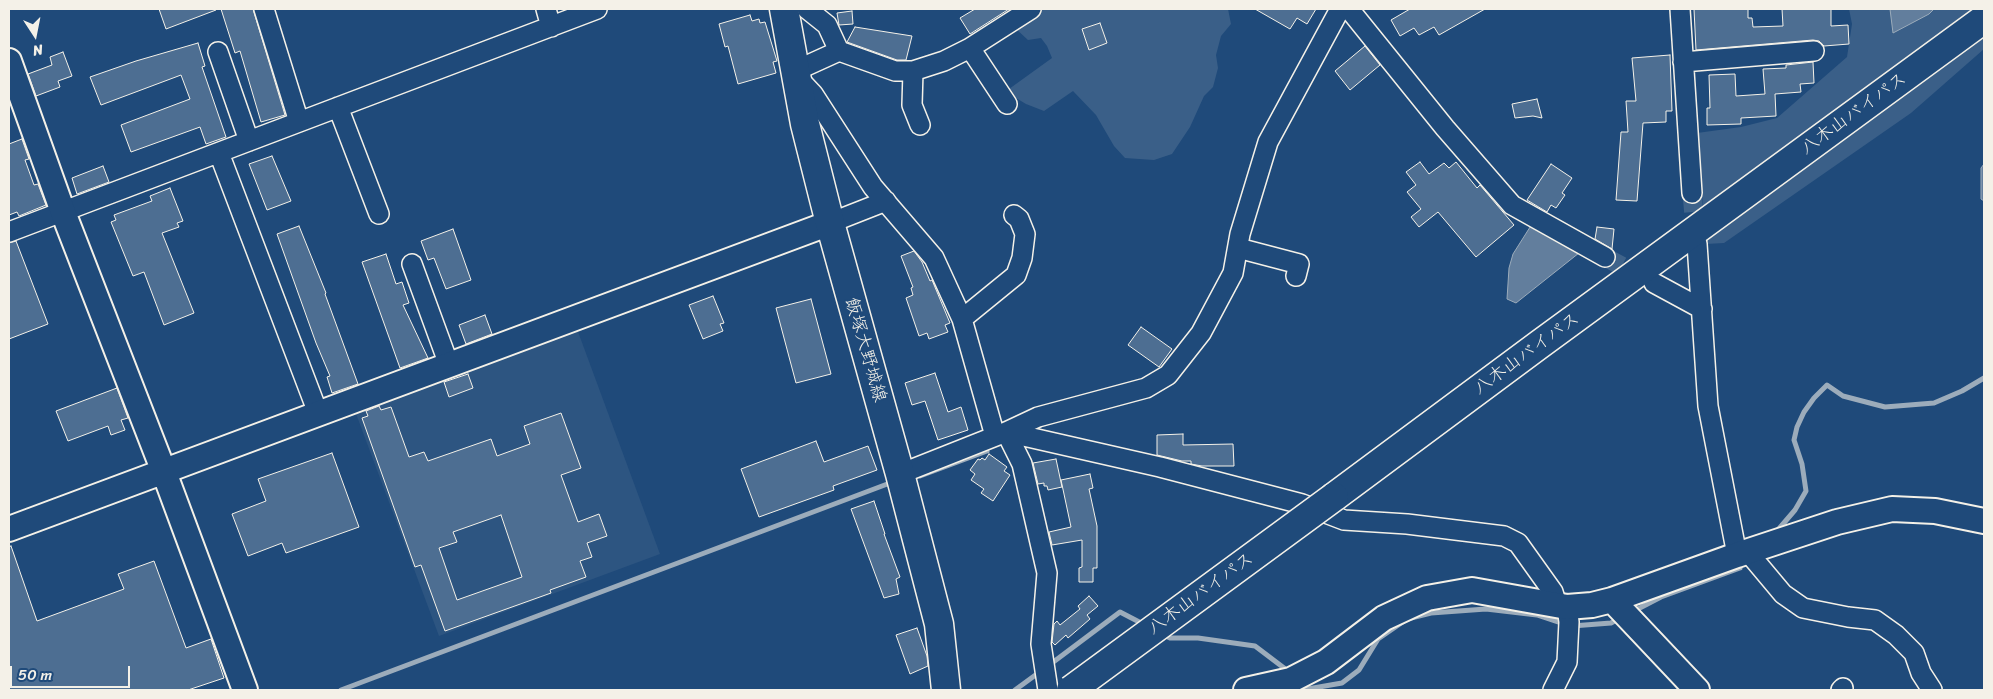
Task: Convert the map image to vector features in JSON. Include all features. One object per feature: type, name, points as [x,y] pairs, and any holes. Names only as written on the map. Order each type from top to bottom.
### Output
[{"type":"main road","name":"飯塚大野城線","points":[[784,9],[805,124],[939,624],[946,690]]},
{"type":"main road","name":"八木山バイパス","points":[[1071,690],[1984,19]]},
{"type":"street","points":[[264,9],[299,122]]},
{"type":"street","points":[[546,9],[551,27]]},
{"type":"street","points":[[9,232],[597,9]]},
{"type":"street","points":[[807,9],[827,25],[839,51],[895,71],[913,71],[944,61],[970,48],[1031,9]]},
{"type":"street","points":[[900,474],[1045,415],[1146,388],[1168,375],[1201,332],[1233,273],[1238,248],[1268,142],[1340,9]]},
{"type":"street","points":[[1349,9],[1445,128],[1512,205],[1605,257]]},
{"type":"street","points":[[1680,9],[1692,193]]},
{"type":"street","points":[[970,48],[1007,104]]},
{"type":"street","points":[[839,51],[796,74],[813,94],[873,187],[934,258],[962,320],[1001,434],[1022,464],[1048,573],[1041,644],[1046,675]]},
{"type":"street","points":[[218,52],[250,141]]},
{"type":"street","points":[[1683,62],[1814,52]]},
{"type":"street","points":[[9,61],[64,212],[245,690]]},
{"type":"street","points":[[913,71],[912,105],[920,125]]},
{"type":"street","points":[[338,107],[379,214]]},
{"type":"street","points":[[219,153],[318,413]]},
{"type":"street","points":[[9,529],[886,201]]},
{"type":"street","points":[[962,320],[1016,274],[1022,258],[1025,234],[1020,219],[1014,214]]},
{"type":"street","points":[[1697,244],[1708,406],[1742,553],[1783,594],[1803,608],[1875,620],[1882,625],[1914,653],[1920,672],[1932,690]]},
{"type":"street","points":[[1238,248],[1299,264],[1296,276]]},
{"type":"street","points":[[412,264],[449,365]]},
{"type":"street","points":[[1654,283],[1702,309]]},
{"type":"street","points":[[1001,434],[1160,467],[1302,504],[1344,520],[1407,524],[1504,536],[1518,543],[1553,592],[1565,616],[1567,662],[1553,690]]},
{"type":"street","points":[[1246,690],[1288,686],[1326,662],[1384,618],[1427,598],[1472,590],[1565,616],[1592,605],[1622,610],[1742,553],[1836,522],[1892,509],[1934,511],[1984,521]]},
{"type":"street","points":[[1622,610],[1697,690]]},
{"type":"shaded area","points":[[1035,9],[1228,9],[1231,24],[1221,36],[1216,55],[1218,68],[1213,87],[1204,96],[1190,127],[1172,154],[1154,160],[1125,158],[1114,146],[1096,115],[1073,91],[1044,111],[1026,104],[1011,95],[1009,89],[1052,58],[1041,38],[1028,40],[1015,28]]},
{"type":"shaded area","points":[[1849,9],[1984,9],[1984,49],[1911,113],[1724,243],[1706,244],[1697,133],[1741,127],[1777,118],[1847,57],[1852,24]]},
{"type":"shaded area","points":[[1890,9],[1934,9],[1929,14],[1893,33]]},
{"type":"shaded area","points":[[1984,164],[1984,201],[1981,199],[1981,168]]},
{"type":"shaded area","points":[[1532,224],[1584,249],[1516,303],[1507,299],[1509,268],[1513,254]]},
{"type":"shaded area","points":[[577,329],[660,554],[439,636],[355,411]]},
{"type":"building","points":[[159,9],[216,9],[216,10],[166,29]]},
{"type":"building","points":[[221,9],[253,9],[285,115],[261,122],[240,51],[235,53]]},
{"type":"building","points":[[975,9],[1009,9],[970,34],[960,18]]},
{"type":"building","points":[[1255,9],[1316,9],[1307,24],[1297,18],[1290,29]]},
{"type":"building","points":[[1410,9],[1485,9],[1439,35],[1434,27],[1419,35],[1414,28],[1400,36],[1391,20]]},
{"type":"building","points":[[1694,9],[1748,9],[1748,18],[1752,18],[1753,27],[1783,26],[1782,9],[1831,9],[1831,26],[1848,25],[1849,44],[1824,46],[1819,41],[1813,40],[1696,50]]},
{"type":"building","points":[[852,11],[853,24],[839,25],[837,13]]},
{"type":"building","points":[[750,15],[752,21],[759,19],[760,23],[765,22],[777,61],[773,62],[776,73],[738,84],[728,46],[725,47],[719,24]]},
{"type":"building","points":[[1100,23],[1107,43],[1089,50],[1082,29]]},
{"type":"building","points":[[855,27],[912,36],[906,60],[897,60],[847,42]]},
{"type":"building","points":[[198,43],[205,66],[202,67],[226,137],[206,144],[200,127],[131,152],[121,125],[190,99],[181,75],[101,105],[90,77]]},
{"type":"building","points":[[1365,46],[1380,65],[1350,90],[1335,71]]},
{"type":"building","points":[[63,52],[72,76],[58,81],[60,87],[36,96],[28,74],[52,65],[50,57]]},
{"type":"building","points":[[1670,55],[1672,111],[1666,111],[1666,122],[1643,123],[1637,201],[1616,200],[1621,132],[1628,132],[1626,101],[1636,101],[1632,58]]},
{"type":"building","points":[[1813,62],[1814,83],[1800,84],[1801,92],[1775,94],[1776,116],[1741,118],[1741,124],[1707,125],[1707,108],[1710,108],[1709,75],[1735,74],[1736,96],[1765,94],[1763,69],[1786,68],[1786,65]]},
{"type":"building","points":[[1537,99],[1542,118],[1533,116],[1515,118],[1512,104]]},
{"type":"building","points":[[22,139],[29,159],[25,160],[34,185],[38,184],[46,205],[19,216],[17,212],[9,215],[9,144]]},
{"type":"building","points":[[272,156],[291,201],[267,210],[249,164]]},
{"type":"building","points":[[1420,162],[1429,174],[1444,163],[1449,168],[1456,162],[1477,188],[1480,185],[1514,225],[1476,257],[1438,212],[1419,227],[1411,217],[1421,209],[1407,192],[1416,185],[1406,172]]},
{"type":"building","points":[[1551,164],[1572,178],[1562,193],[1565,195],[1556,208],[1551,205],[1547,212],[1527,200]]},
{"type":"building","points":[[103,166],[109,182],[77,194],[72,178]]},
{"type":"building","points":[[170,188],[183,221],[177,223],[179,227],[162,233],[194,313],[164,325],[144,272],[133,276],[111,222],[116,220],[114,215],[152,201],[150,196]]},
{"type":"building","points":[[299,226],[326,293],[358,384],[332,393],[327,377],[330,376],[316,343],[277,234]]},
{"type":"building","points":[[1597,227],[1614,229],[1612,249],[1595,239]]},
{"type":"building","points":[[453,229],[471,280],[446,289],[434,258],[428,260],[421,241]]},
{"type":"building","points":[[16,241],[48,324],[9,339],[9,243]]},
{"type":"building","points":[[914,251],[922,262],[930,281],[932,280],[950,323],[945,325],[948,332],[929,339],[927,333],[919,336],[906,298],[913,295],[911,288],[913,287],[901,256]]},
{"type":"building","points":[[386,254],[396,284],[402,282],[409,303],[403,305],[428,358],[400,368],[362,262]]},
{"type":"building","points":[[713,296],[724,323],[720,324],[723,331],[703,339],[689,305]]},
{"type":"building","points":[[811,299],[831,374],[796,383],[776,308]]},
{"type":"building","points":[[485,315],[492,334],[466,344],[459,325]]},
{"type":"building","points":[[1141,327],[1172,349],[1159,367],[1128,345]]},
{"type":"building","points":[[935,373],[948,412],[961,407],[968,430],[938,440],[925,401],[912,405],[905,383]]},
{"type":"building","points":[[468,374],[473,388],[449,397],[444,382]]},
{"type":"building","points":[[117,388],[128,418],[121,420],[125,430],[111,435],[108,426],[68,441],[56,411]]},
{"type":"building","points":[[379,406],[381,410],[391,407],[409,457],[424,452],[428,461],[491,439],[497,456],[530,444],[524,426],[561,413],[581,468],[561,475],[578,522],[599,514],[607,536],[587,543],[592,557],[580,561],[586,577],[550,590],[551,593],[445,631],[421,565],[415,567],[362,418],[368,416],[366,411]],"holes":[[[501,515],[522,577],[457,600],[439,548],[457,542],[453,532]]]},
{"type":"building","points":[[1183,434],[1183,445],[1233,444],[1234,466],[1202,466],[1191,464],[1191,461],[1182,461],[1157,455],[1157,435]]},
{"type":"building","points":[[816,441],[824,462],[868,446],[877,470],[833,486],[834,490],[759,517],[741,469]]},
{"type":"building","points":[[332,453],[359,527],[286,553],[282,543],[248,556],[232,514],[266,501],[258,479]]},
{"type":"building","points":[[989,454],[1007,467],[1004,471],[1010,475],[993,501],[981,493],[984,489],[971,480],[975,474],[970,470],[978,459],[982,458],[985,460]]},
{"type":"building","points":[[1056,459],[1062,487],[1048,490],[1044,483],[1038,484],[1033,463]]},
{"type":"building","points":[[1090,474],[1093,488],[1089,489],[1097,526],[1097,568],[1093,568],[1093,582],[1079,582],[1079,568],[1082,567],[1082,540],[1052,545],[1049,532],[1071,527],[1061,480]]},
{"type":"building","points":[[874,501],[900,577],[896,579],[899,594],[884,598],[851,509]]},
{"type":"building","points":[[11,546],[37,621],[124,589],[118,574],[154,561],[186,648],[211,639],[224,678],[188,690],[9,690],[9,547]]},
{"type":"building","points":[[1089,596],[1098,606],[1087,615],[1090,619],[1068,638],[1066,635],[1055,645],[1052,642],[1054,624],[1057,621],[1060,625],[1080,609],[1078,606]]},
{"type":"building","points":[[917,628],[927,656],[928,666],[910,674],[896,635]]},
{"type":"waterway","points":[[1777,531],[1795,510],[1806,491],[1802,464],[1794,440],[1797,427],[1804,412],[1827,385],[1843,396],[1885,407],[1934,403],[1962,391],[1984,378]]},
{"type":"waterway","points":[[920,476],[987,451]]},
{"type":"waterway","points":[[341,690],[890,483]]},
{"type":"waterway","points":[[1632,612],[1661,597],[1740,568]]},
{"type":"waterway","points":[[1302,690],[1342,683],[1359,670],[1378,639],[1407,619],[1431,613],[1486,609],[1537,615],[1564,624]]},
{"type":"waterway","points":[[1048,666],[1120,612],[1145,625]]},
{"type":"waterway","points":[[1572,626],[1611,623],[1620,618]]},
{"type":"waterway","points":[[1162,634],[1170,638],[1198,638],[1255,646],[1288,671]]},
{"type":"waterway","points":[[1015,690],[1041,671]]},
{"type":"tunnel","points":[[1692,193],[1696,239]]},
{"type":"tunnel","points":[[1605,257],[1644,278]]}]
